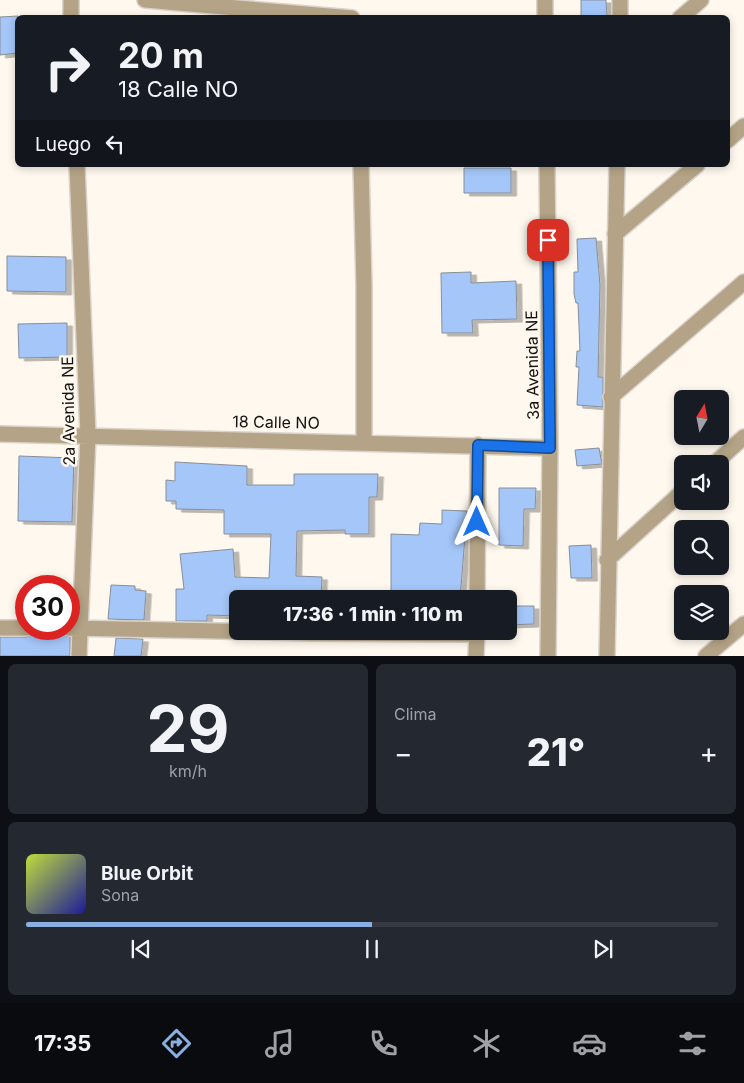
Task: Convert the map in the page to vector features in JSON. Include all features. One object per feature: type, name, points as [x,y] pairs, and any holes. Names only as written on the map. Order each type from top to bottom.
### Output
[{"type":"street","points":[[71,0],[71,15]]},
{"type":"street","points":[[145,0],[230,3],[328,15]]},
{"type":"street","points":[[545,0],[545,15]]},
{"type":"street","points":[[620,0],[620,15]]},
{"type":"street","points":[[684,15],[702,0]]},
{"type":"street","points":[[730,138],[744,126]]},
{"type":"street","name":"2a Avenida NE","points":[[77,167],[88,435],[78,575]]},
{"type":"street","points":[[361,167],[364,286],[364,442]]},
{"type":"street","name":"3a Avenida NE","points":[[547,167],[550,448],[548,656]]},
{"type":"street","points":[[607,656],[607,560],[617,167]]},
{"type":"street","points":[[615,234],[695,167]]},
{"type":"street","points":[[611,396],[744,282]]},
{"type":"street","name":"18 Calle NO","points":[[0,434],[550,448]]},
{"type":"street","points":[[724,455],[744,436]]},
{"type":"street","points":[[477,590],[478,445]]},
{"type":"street","points":[[607,560],[674,499]]},
{"type":"street","points":[[706,656],[744,624]]},
{"type":"street","points":[[0,628],[15,628]]},
{"type":"street","points":[[80,628],[229,631]]},
{"type":"street","name":"2a Avenida NE","points":[[76,640],[79,656]]},
{"type":"street","points":[[476,640],[476,656]]},
{"type":"building","points":[[581,0],[606,0],[607,15],[581,15]]},
{"type":"building","points":[[15,16],[15,53],[0,55],[0,17]]},
{"type":"building","points":[[464,168],[511,168],[511,193],[464,193]]},
{"type":"building","points":[[596,238],[600,285],[598,377],[603,377],[603,407],[577,405],[579,367],[576,367],[577,351],[580,351],[578,303],[576,303],[574,294],[574,272],[578,272],[577,239]]},
{"type":"building","points":[[7,256],[66,257],[66,292],[7,291]]},
{"type":"building","points":[[471,272],[471,283],[516,281],[517,319],[472,320],[473,333],[442,333],[441,273]]},
{"type":"building","points":[[67,323],[67,357],[19,358],[18,324]]},
{"type":"building","points":[[599,448],[602,464],[577,466],[575,450]]},
{"type":"building","points":[[19,456],[74,458],[72,522],[18,521]]},
{"type":"building","points":[[175,462],[247,466],[247,485],[294,485],[294,474],[378,474],[377,497],[369,497],[369,534],[345,534],[345,530],[297,531],[296,576],[322,577],[321,590],[229,590],[229,616],[207,615],[207,621],[176,621],[176,589],[184,589],[180,554],[233,549],[235,577],[269,578],[271,534],[224,534],[224,510],[176,509],[176,501],[166,501],[166,480],[175,481]]},
{"type":"building","points":[[499,488],[536,488],[535,509],[524,509],[523,546],[499,545]]},
{"type":"building","points":[[442,510],[467,511],[461,590],[391,590],[391,534],[419,535],[420,523],[442,524]]},
{"type":"building","points":[[591,545],[592,578],[571,578],[569,546]]},
{"type":"building","points":[[111,585],[135,586],[135,590],[146,591],[144,620],[108,619]]},
{"type":"building","points":[[517,606],[534,606],[534,624],[517,625]]},
{"type":"building","points":[[0,637],[15,637],[15,640],[70,640],[70,656],[0,656]]},
{"type":"building","points":[[116,638],[143,639],[141,656],[114,656]]},
{"type":"route","points":[[477,522],[478,445],[550,448],[548,240]]}]
